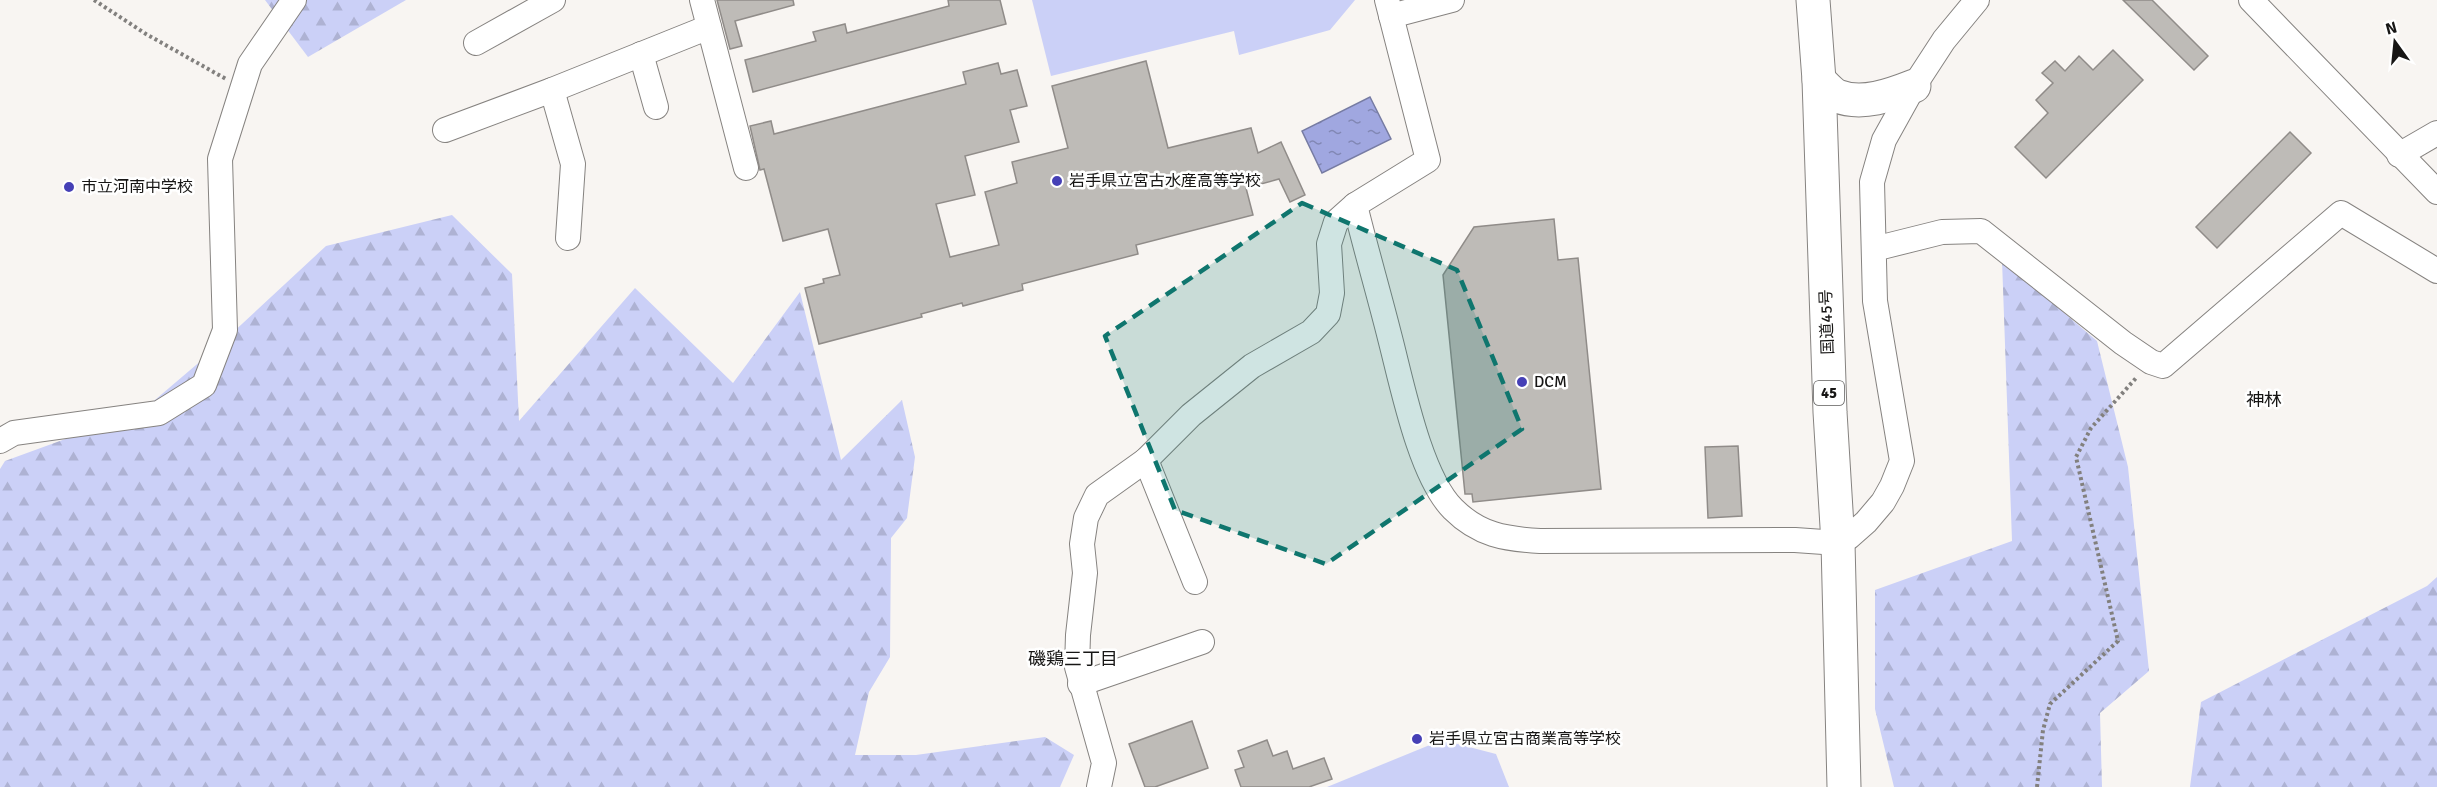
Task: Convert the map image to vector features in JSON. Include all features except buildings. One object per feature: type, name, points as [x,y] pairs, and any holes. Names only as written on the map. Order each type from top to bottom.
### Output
[{"type":"highway","name":"国道45号","points":[[1813,0],[1819,80],[1830,412],[1838,543],[1844,787]]},
{"type":"highway","points":[[1819,80],[1836,96],[1861,99],[1887,96],[1914,86]]},
{"type":"street","points":[[0,441],[14,433],[159,413],[204,385],[225,330],[220,159],[250,64],[294,0]]},
{"type":"street","points":[[476,43],[553,0]]},
{"type":"street","points":[[702,0],[746,168]]},
{"type":"street","points":[[1099,787],[1104,763],[1077,667],[1085,573],[1082,544],[1086,518],[1097,495],[1146,460],[1191,415],[1252,366],[1311,332],[1328,314],[1332,293],[1329,244],[1336,222],[1356,205],[1428,160],[1389,8],[1452,0]]},
{"type":"street","points":[[1356,205],[1412,423],[1430,475],[1451,508],[1478,529],[1510,539],[1540,541],[1795,540],[1838,543],[1849,537],[1866,522],[1883,502],[1902,461],[1900,437],[1885,367],[1875,301],[1872,182],[1884,140],[1914,86],[1944,40],[1977,0]]},
{"type":"street","points":[[2251,0],[2437,192]]},
{"type":"street","points":[[445,130],[709,27]]},
{"type":"street","points":[[641,54],[656,107]]},
{"type":"street","points":[[552,90],[573,164],[568,238]]},
{"type":"street","points":[[2399,155],[2437,133]]},
{"type":"street","points":[[1874,249],[1942,232],[1981,231],[2151,362],[2163,366],[2341,213],[2437,271]]},
{"type":"street","points":[[1146,460],[1195,582]]},
{"type":"street","points":[[1080,684],[1202,642]]},
{"type":"path","points":[[94,0],[146,34],[242,88]]},
{"type":"path","points":[[2037,787],[2043,730],[2050,704],[2118,641],[2076,457],[2091,428],[2151,362]]},
{"type":"highlighted area","points":[[1302,203],[1457,270],[1522,429],[1326,564],[1175,510],[1105,336]]},
{"type":"green space","points":[[265,0],[406,0],[308,57]]},
{"type":"green space","points":[[1032,0],[1355,0],[1330,30],[1239,55],[1234,31],[1051,76]]},
{"type":"green space","points":[[452,215],[512,274],[519,421],[635,288],[733,383],[800,292],[841,460],[902,400],[915,457],[907,518],[891,538],[890,657],[869,692],[855,755],[916,755],[1045,737],[1074,755],[1060,787],[0,787],[0,469],[5,461],[142,411],[216,348],[326,246]]},
{"type":"green space","points":[[2002,260],[2097,341],[2128,467],[2149,671],[2100,713],[2102,787],[1894,787],[1875,709],[1875,590],[2012,541]]},
{"type":"green space","points":[[2437,577],[2437,787],[2190,787],[2201,702],[2427,586]]},
{"type":"green space","points":[[1442,740],[1496,754],[1509,787],[1327,787]]},
{"type":"water","points":[[1370,97],[1391,139],[1322,173],[1302,131]]},
{"type":"place","name":"岩手県立宮古水産高等学校","points":[[1057,181]]},
{"type":"place","name":"市立河南中学校","points":[[69,187]]},
{"type":"place","name":"DCM","points":[[1522,382]]},
{"type":"place","name":"岩手県立宮古商業高等学校","points":[[1417,739]]},
{"type":"district","name":"神林","points":[[2264,400]]},
{"type":"district","name":"磯鶏三丁目","points":[[1073,659]]}]
